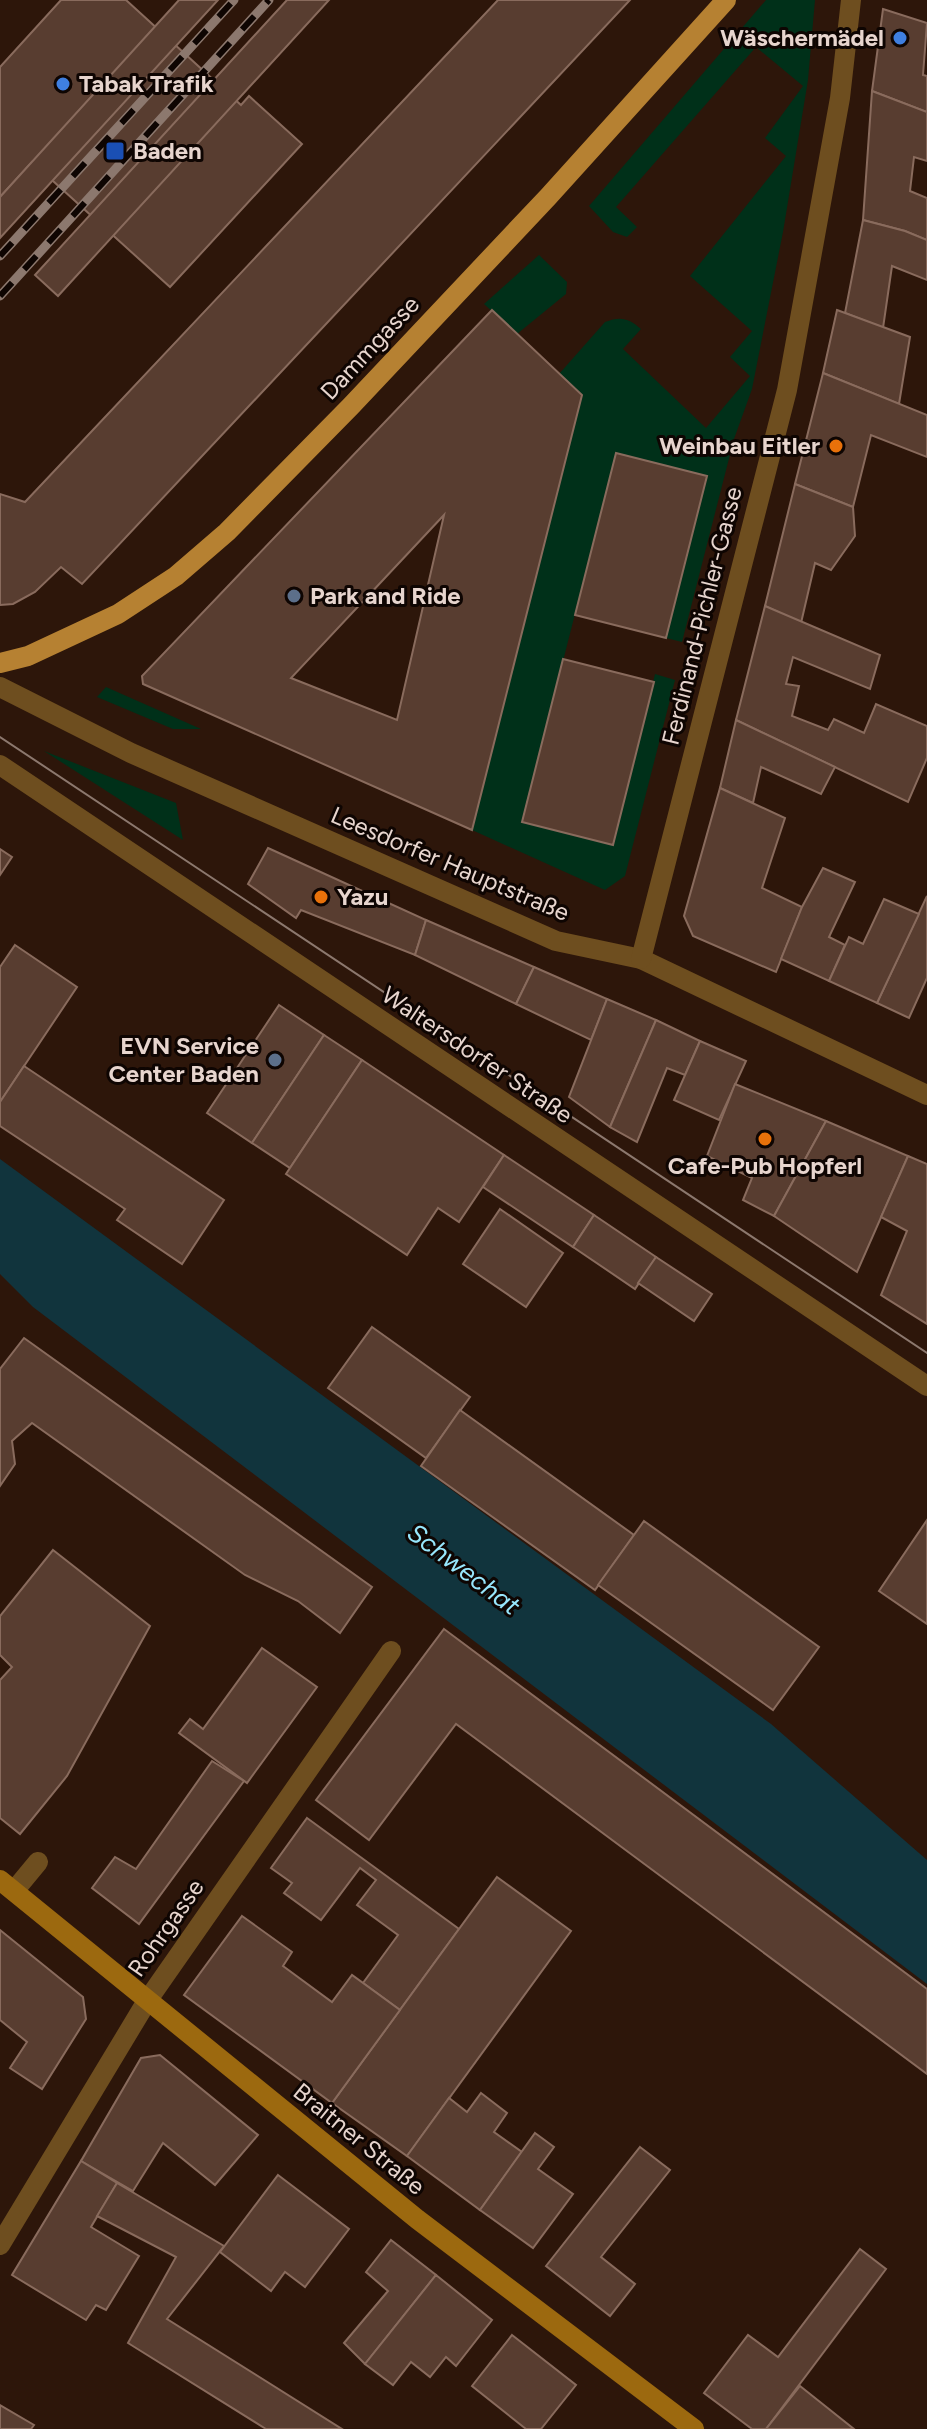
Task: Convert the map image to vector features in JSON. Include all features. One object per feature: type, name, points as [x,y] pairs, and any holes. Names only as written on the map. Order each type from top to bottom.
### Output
[{"type":"main road","name":"Dammgasse","points":[[0,663],[28,656],[118,614],[176,576],[227,532],[548,197],[726,0]]},
{"type":"main road","name":"Braitner Straße","points":[[7,1886],[417,2219],[694,2429]]},
{"type":"street","name":"Ferdinand-Pichler-Gasse","points":[[641,959],[787,390],[840,98],[851,0]]},
{"type":"street","name":"Leesdorfer Hauptstraße","points":[[0,687],[131,753],[556,941],[641,959],[927,1095]]},
{"type":"street","name":"Waltersdorfer Straße","points":[[0,765],[927,1386]]},
{"type":"street","name":"Rohrgasse","points":[[0,2245],[147,2001],[391,1651]]},
{"type":"street","points":[[7,1886],[38,1862]]},
{"type":"green space","points":[[766,0],[815,0],[808,80],[783,232],[752,389],[734,439],[682,642],[666,638],[707,476],[616,453],[522,822],[613,845],[655,674],[675,680],[625,876],[605,890],[472,830],[582,395],[559,374],[605,322],[620,319],[628,320],[641,329],[623,349],[706,428],[750,376],[730,357],[752,331],[690,276],[786,156],[765,138],[803,86],[756,47],[616,207],[637,227],[627,237],[613,232],[589,206]]},
{"type":"green space","points":[[539,255],[567,282],[566,294],[517,334],[484,304]]},
{"type":"green space","points":[[106,687],[201,729],[173,729],[97,697]]},
{"type":"green space","points":[[44,751],[176,803],[183,840]]},
{"type":"water","name":"Schwechat","points":[[0,1159],[771,1724],[927,1860],[927,1984],[33,1307],[0,1274]]},
{"type":"building","points":[[61,0],[126,0],[241,105],[249,96],[302,144],[170,287],[32,162],[0,197],[0,67]]},
{"type":"building","points":[[179,0],[218,0],[0,238],[0,197]]},
{"type":"building","points":[[287,0],[329,0],[58,296],[35,275]]},
{"type":"building","points":[[498,0],[630,0],[82,584],[61,567],[35,592],[13,604],[0,605],[0,494],[25,502]]},
{"type":"building","points":[[883,9],[927,23],[923,75],[927,76],[927,112],[872,91]]},
{"type":"building","points":[[872,91],[927,112],[927,161],[914,157],[910,191],[927,198],[927,240],[863,220]]},
{"type":"building","points":[[863,220],[927,240],[927,280],[892,266],[883,328],[845,313]]},
{"type":"building","name":"Park and Ride","points":[[492,310],[582,395],[472,830],[143,684],[142,676]],"holes":[[[444,515],[397,720],[291,678]]]},
{"type":"building","points":[[837,310],[910,337],[899,404],[823,373]]},
{"type":"building","name":"Weinbau Eitler","points":[[823,373],[927,415],[927,457],[871,435],[853,507],[795,484]]},
{"type":"building","points":[[616,453],[707,476],[666,638],[575,615]]},
{"type":"building","points":[[795,484],[853,507],[855,536],[831,570],[815,563],[801,623],[765,606]]},
{"type":"building","points":[[765,606],[880,655],[870,689],[793,657],[786,684],[799,686],[792,716],[828,730],[834,719],[864,733],[876,704],[927,726],[927,758],[908,802],[736,720]]},
{"type":"building","points":[[563,659],[654,682],[613,845],[522,822]]},
{"type":"building","points":[[736,720],[835,767],[821,794],[761,767],[753,803],[720,788]]},
{"type":"building","points":[[720,788],[785,818],[762,888],[802,907],[776,972],[693,936],[684,916]]},
{"type":"building","name":"Yazu","points":[[268,848],[426,920],[415,955],[301,910],[296,918],[248,884]]},
{"type":"building","points":[[0,849],[12,857],[0,875]]},
{"type":"building","points":[[823,868],[855,882],[829,937],[845,945],[829,981],[781,959],[802,907]]},
{"type":"building","points":[[927,896],[927,978],[909,1018],[877,1003]]},
{"type":"building","points":[[884,899],[919,914],[877,1003],[829,981],[849,937],[863,944]]},
{"type":"building","points":[[426,920],[534,967],[516,1004],[415,955]]},
{"type":"building","points":[[15,945],[77,987],[0,1102],[0,967]]},
{"type":"building","points":[[534,967],[607,999],[591,1040],[516,1004]]},
{"type":"building","points":[[607,999],[656,1020],[610,1127],[569,1097]]},
{"type":"building","name":"EVN Service Center Baden","points":[[279,1005],[324,1035],[252,1143],[207,1113]]},
{"type":"building","points":[[656,1020],[700,1041],[685,1075],[667,1068],[637,1142],[610,1127]]},
{"type":"building","points":[[324,1035],[362,1060],[290,1168],[252,1143]]},
{"type":"building","points":[[700,1041],[746,1061],[719,1120],[674,1100]]},
{"type":"building","points":[[362,1060],[504,1155],[459,1222],[438,1208],[407,1255],[286,1174]]},
{"type":"building","points":[[24,1066],[224,1200],[182,1264],[117,1220],[125,1209],[0,1126],[0,1102]]},
{"type":"building","name":"Cafe-Pub Hopferl","points":[[735,1084],[826,1121],[774,1216],[743,1200],[752,1178],[707,1156]]},
{"type":"building","points":[[826,1121],[908,1156],[857,1272],[774,1216]]},
{"type":"building","points":[[504,1155],[594,1215],[573,1247],[483,1187]]},
{"type":"building","points":[[908,1156],[927,1164],[927,1324],[881,1295],[907,1231],[881,1217]]},
{"type":"building","points":[[500,1209],[563,1253],[526,1307],[463,1264]]},
{"type":"building","points":[[594,1215],[656,1257],[635,1289],[573,1247]]},
{"type":"building","points":[[656,1257],[712,1294],[694,1321],[638,1283]]},
{"type":"building","points":[[372,1327],[470,1397],[426,1458],[328,1388]]},
{"type":"building","points":[[24,1338],[372,1587],[340,1633],[298,1601],[245,1575],[32,1423],[12,1441],[15,1464],[0,1486],[0,1369]]},
{"type":"building","points":[[460,1410],[634,1535],[595,1590],[421,1466]]},
{"type":"building","points":[[927,1520],[927,1624],[879,1591]]},
{"type":"building","points":[[644,1521],[819,1647],[773,1710],[598,1585]]},
{"type":"building","points":[[53,1550],[150,1626],[67,1776],[20,1834],[0,1818],[0,1680],[12,1667],[0,1655],[0,1616]]},
{"type":"building","points":[[444,1629],[927,1989],[927,2074],[456,1724],[369,1840],[316,1800]]},
{"type":"building","points":[[262,1648],[317,1687],[247,1783],[179,1733],[190,1719],[203,1729]]},
{"type":"building","points":[[212,1761],[244,1781],[139,1924],[92,1888],[115,1857],[136,1869]]},
{"type":"building","points":[[307,1818],[459,1929],[400,2010],[363,1983],[398,1935],[357,1905],[376,1880],[360,1868],[321,1920],[284,1893],[292,1883],[271,1868]]},
{"type":"building","points":[[497,1877],[571,1931],[407,2156],[332,2103]]},
{"type":"building","points":[[242,1916],[292,1952],[283,1966],[332,2002],[352,1975],[400,2010],[332,2103],[184,1995]]},
{"type":"building","points":[[0,1930],[83,1997],[86,2019],[42,2089],[10,2068],[27,2042],[0,2020]]},
{"type":"building","points":[[160,2055],[258,2135],[215,2185],[163,2143],[133,2191],[81,2161],[141,2058]]},
{"type":"building","points":[[481,2093],[507,2113],[494,2132],[522,2152],[480,2210],[407,2156],[449,2098],[467,2112]]},
{"type":"building","points":[[535,2133],[554,2147],[538,2169],[573,2194],[533,2248],[480,2210]]},
{"type":"building","points":[[640,2147],[670,2170],[601,2257],[635,2284],[610,2316],[546,2266]]},
{"type":"building","points":[[81,2161],[117,2183],[91,2227],[139,2256],[106,2310],[96,2305],[86,2320],[12,2275]]},
{"type":"building","points":[[278,2175],[349,2229],[305,2287],[285,2272],[271,2291],[220,2252]]},
{"type":"building","points":[[117,2183],[224,2246],[167,2319],[342,2429],[266,2429],[128,2343],[176,2257],[97,2216]]},
{"type":"building","points":[[391,2240],[436,2275],[365,2364],[344,2343],[388,2291],[366,2272]]},
{"type":"building","points":[[860,2249],[886,2269],[766,2429],[752,2429],[704,2393],[748,2335],[778,2357]]},
{"type":"building","points":[[436,2275],[492,2320],[456,2366],[446,2357],[430,2377],[411,2362],[393,2385],[365,2364]]},
{"type":"building","points":[[512,2335],[576,2385],[541,2429],[526,2429],[472,2386]]},
{"type":"building","points":[[800,2386],[854,2429],[766,2429]]},
{"type":"building","points":[[0,2405],[34,2425],[31,2429],[0,2429]]},
{"type":"tram line","points":[[0,737],[927,1353]]},
{"type":"railway","points":[[0,256],[234,0]]},
{"type":"railway","points":[[0,296],[269,0]]},
{"type":"place","name":"Wäschermädel","points":[[900,38]]},
{"type":"place","name":"Tabak Trafik","points":[[63,84]]},
{"type":"place","name":"Baden","points":[[115,151]]},
{"type":"place","name":"Weinbau Eitler","points":[[836,446]]},
{"type":"place","name":"Park and Ride","points":[[294,596]]},
{"type":"place","name":"Yazu","points":[[321,897]]},
{"type":"place","name":"EVN Service Center Baden","points":[[275,1060]]},
{"type":"place","name":"Cafe-Pub Hopferl","points":[[765,1139]]}]
